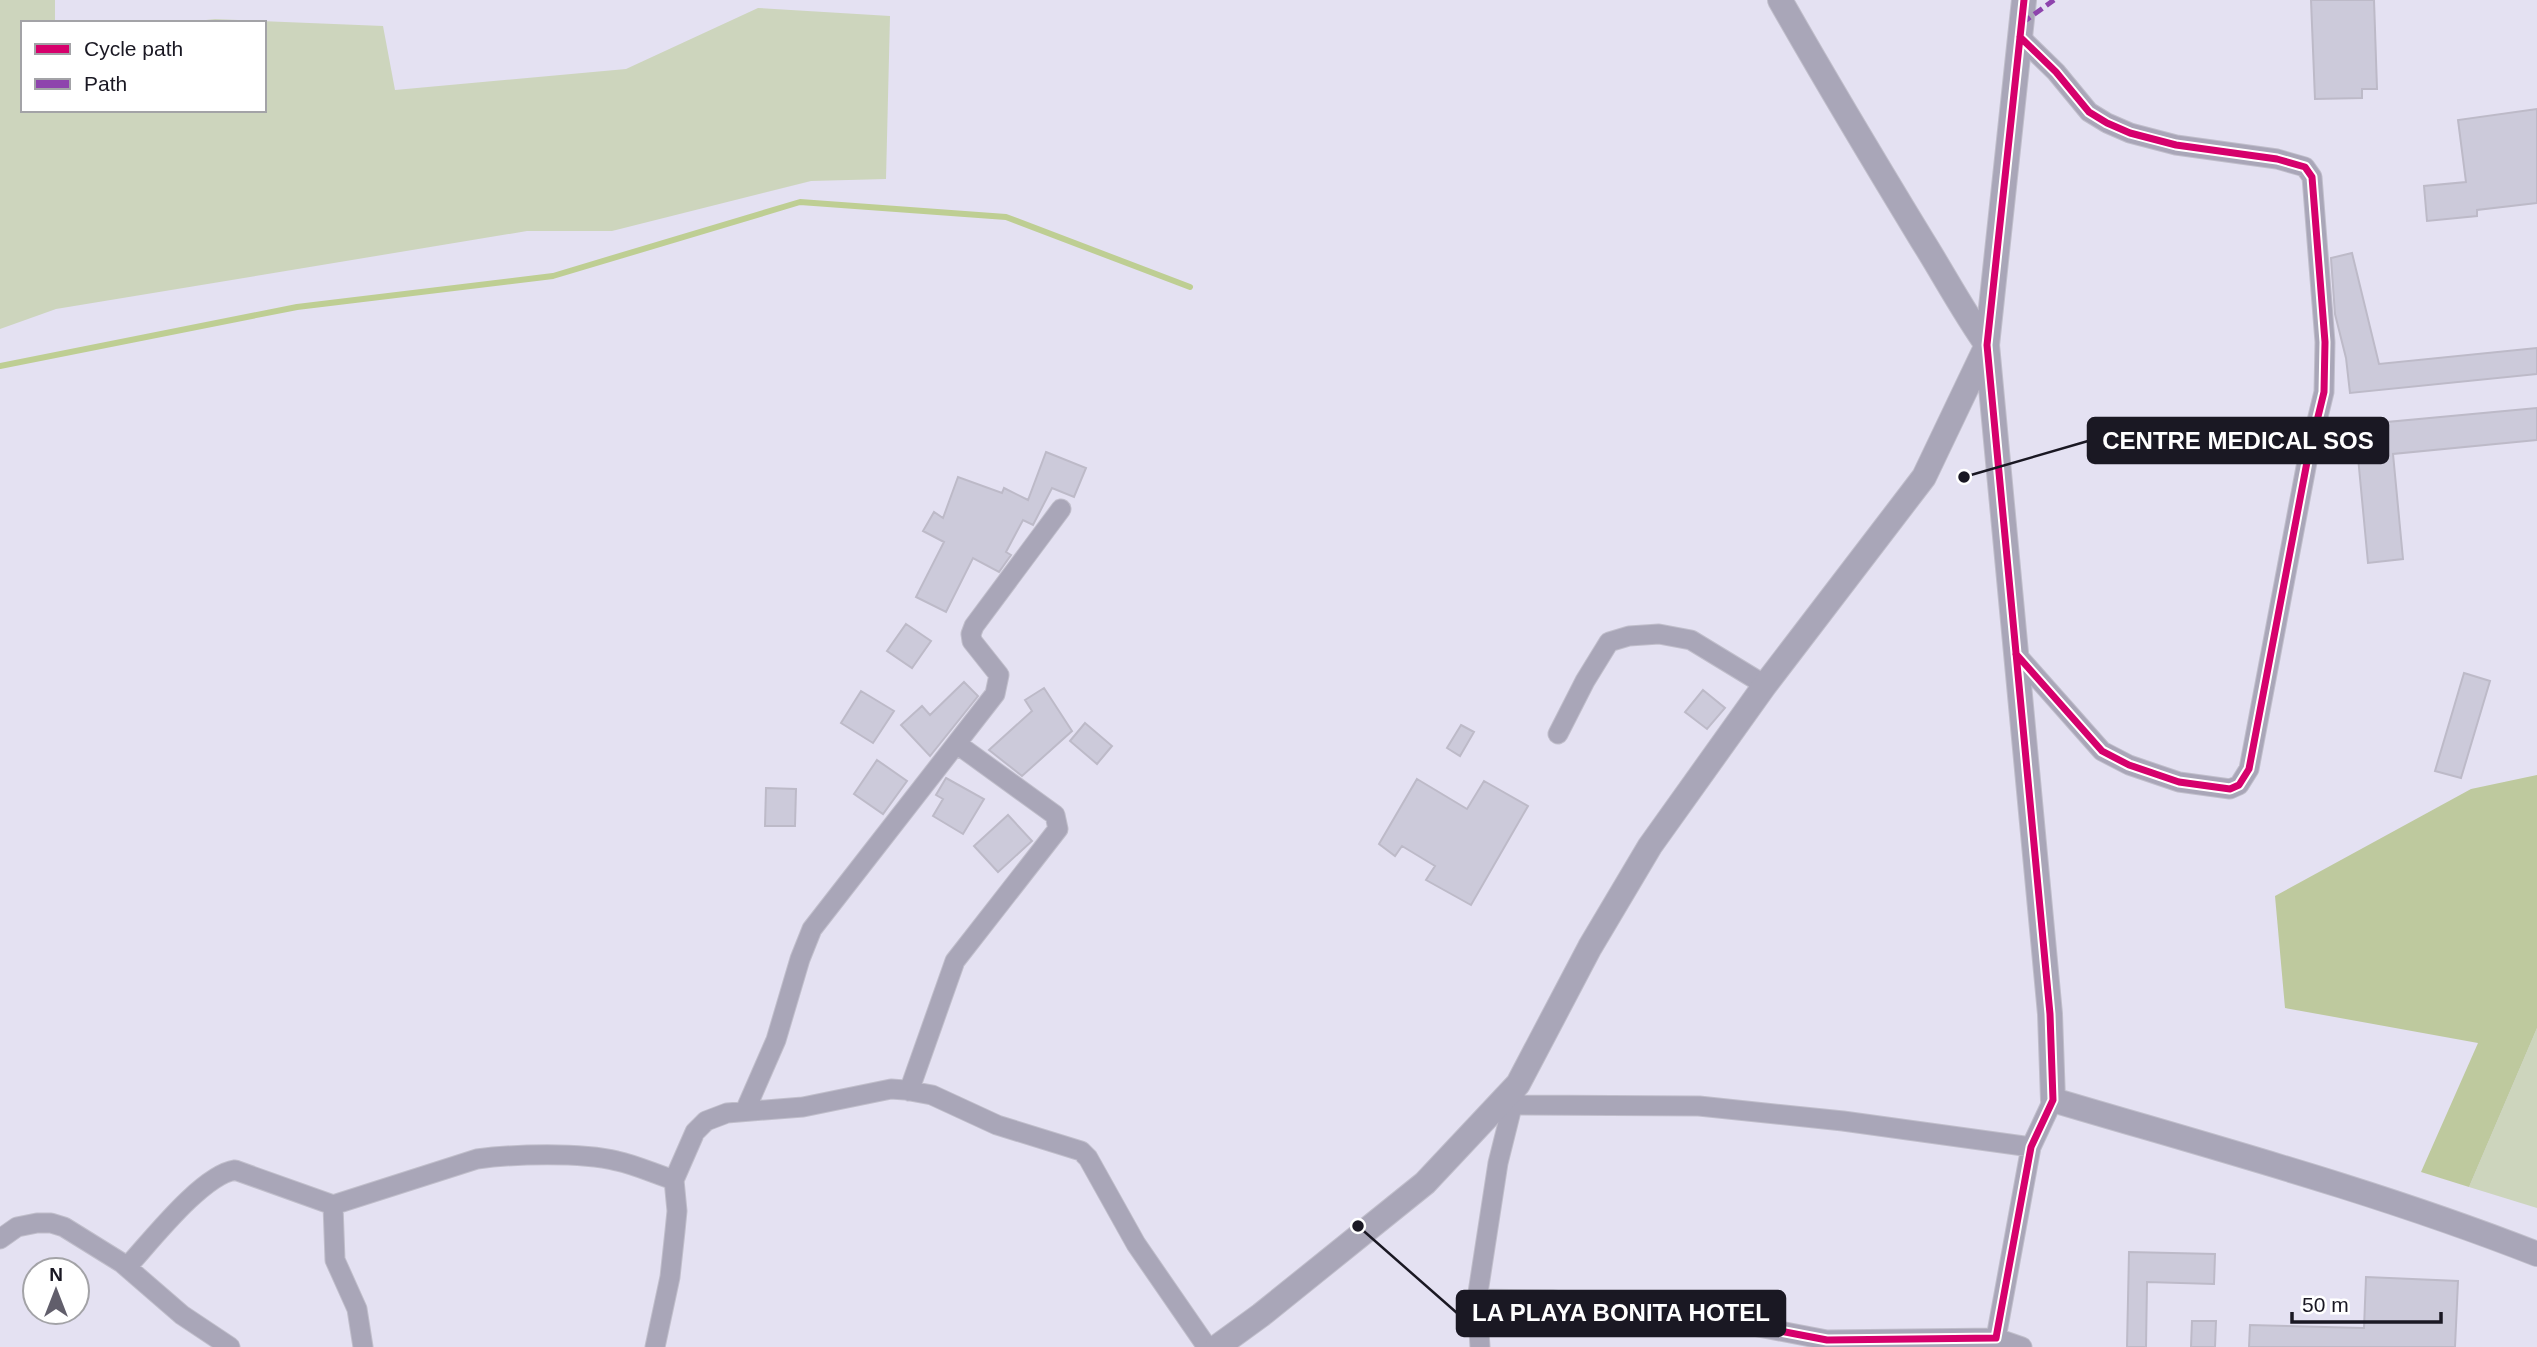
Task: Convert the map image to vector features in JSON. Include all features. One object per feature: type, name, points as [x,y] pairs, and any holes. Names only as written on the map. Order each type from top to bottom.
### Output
[{"type":"street","points":[[1780,0],[1860,139],[1947,281],[1962,311],[1987,345]]},
{"type":"street","points":[[1996,1338],[2031,1147],[2053,1100],[2050,1014],[1987,345],[2024,0]]},
{"type":"street","points":[[2016,654],[2102,751],[2129,765],[2179,782],[2230,789],[2239,785],[2249,769],[2307,462],[2323,404],[2325,342],[2312,177],[2305,167],[2277,159],[2176,145],[2130,133],[2107,123],[2090,112],[2056,72],[2020,37]]},
{"type":"street","points":[[1480,1347],[1477,1299],[1498,1163],[1515,1095],[1590,947],[1650,846],[1765,685],[1924,477],[1987,345]]},
{"type":"street","points":[[745,1111],[776,1040],[800,959],[812,929],[988,706],[999,676],[972,641],[971,634],[974,626],[1061,509]]},
{"type":"street","points":[[1558,734],[1609,642],[1629,636],[1659,634],[1691,640],[1765,685]]},
{"type":"street","points":[[909,1091],[955,961],[1058,829],[1055,815],[957,744]]},
{"type":"street","points":[[655,1347],[670,1277],[677,1211],[674,1180],[695,1132],[706,1121],[727,1113],[803,1107],[891,1089],[932,1095],[997,1125],[1081,1151],[1088,1158],[1136,1244],[1207,1347]]},
{"type":"street","points":[[1217,1347],[1261,1315],[1425,1183],[1515,1095],[1699,1106],[2031,1147]]},
{"type":"street","points":[[2053,1100],[2264,1161],[2447,1219],[2537,1254]]},
{"type":"street","points":[[127,1267],[207,1182],[235,1170],[333,1205],[477,1159],[500,1156],[599,1157],[620,1161],[674,1180]]},
{"type":"street","points":[[333,1205],[335,1260],[357,1309],[363,1347]]},
{"type":"street","points":[[0,1239],[17,1227],[37,1223],[64,1227],[127,1267],[182,1315],[230,1347]]},
{"type":"street","points":[[1477,1299],[1552,1300],[1680,1312],[1827,1344],[1996,1338],[2022,1347]]},
{"type":"green space","points":[[0,0],[55,0],[55,21],[21,21],[21,112],[266,112],[266,21],[383,26],[395,90],[626,69],[758,8],[890,16],[886,179],[811,181],[612,231],[527,231],[56,309],[0,329]]},
{"type":"green space","points":[[215,19],[263,21],[197,21]]},
{"type":"green space","points":[[2537,775],[2537,1028],[2469,1187],[2421,1172],[2478,1043],[2285,1008],[2275,896],[2471,789]]},
{"type":"green space","points":[[2537,1028],[2537,1208],[2469,1187]]},
{"type":"building","points":[[2311,0],[2374,0],[2377,89],[2362,89],[2362,98],[2315,99]]},
{"type":"building","points":[[2537,109],[2537,203],[2477,210],[2477,216],[2427,221],[2424,186],[2466,182],[2458,120]]},
{"type":"building","points":[[2352,253],[2379,364],[2537,348],[2537,374],[2350,393],[2346,358],[2335,314],[2331,258]]},
{"type":"building","points":[[2537,408],[2537,440],[2393,454],[2403,559],[2368,563],[2355,425]]},
{"type":"building","points":[[1046,452],[1086,468],[1074,497],[1052,488],[1033,525],[1023,520],[1006,552],[1011,555],[999,572],[973,558],[946,612],[916,597],[944,542],[923,531],[934,512],[943,518],[958,477],[1002,493],[1004,488],[1028,500]]},
{"type":"building","points":[[906,624],[931,641],[912,668],[887,651]]},
{"type":"building","points":[[2464,673],[2490,681],[2461,778],[2435,771]]},
{"type":"building","points":[[964,682],[978,696],[930,756],[901,725],[922,706],[930,715]]},
{"type":"building","points":[[1044,688],[1072,731],[1022,776],[989,750],[1032,711],[1025,700]]},
{"type":"building","points":[[1703,690],[1725,708],[1707,729],[1685,712]]},
{"type":"building","points":[[861,691],[894,711],[873,743],[841,723]]},
{"type":"building","points":[[1085,723],[1112,746],[1097,764],[1070,741]]},
{"type":"building","points":[[1461,725],[1474,732],[1460,756],[1447,748]]},
{"type":"building","points":[[877,760],[907,781],[883,814],[854,794]]},
{"type":"building","points":[[946,778],[984,799],[963,834],[933,816],[943,799],[936,795]]},
{"type":"building","points":[[1417,779],[1467,809],[1484,781],[1528,806],[1471,905],[1426,880],[1435,866],[1402,846],[1395,856],[1379,844]]},
{"type":"building","points":[[766,788],[796,789],[795,826],[765,826]]},
{"type":"building","points":[[1008,815],[1032,841],[998,872],[974,846]]},
{"type":"building","points":[[2129,1252],[2215,1254],[2214,1284],[2147,1282],[2146,1347],[2127,1347]]},
{"type":"building","points":[[2366,1277],[2458,1281],[2455,1347],[2249,1347],[2250,1325],[2364,1328]]},
{"type":"building","points":[[2192,1321],[2216,1321],[2215,1347],[2191,1347]]},
{"type":"waterway","points":[[0,366],[297,307],[553,276],[800,202],[1006,217],[1190,287]]},
{"type":"marked path","points":[[2022,23],[2054,0]]},
{"type":"cycle path","points":[[1477,1299],[1552,1300],[1680,1312],[1827,1340],[1996,1338],[2031,1147],[2053,1100],[2050,1014],[1987,345],[2024,0]]},
{"type":"cycle path","points":[[2016,654],[2102,751],[2129,765],[2179,782],[2230,789],[2239,785],[2249,769],[2307,462],[2324,392],[2325,342],[2312,177],[2305,167],[2277,159],[2176,145],[2130,133],[2107,123],[2089,112],[2056,72],[2020,37]]},
{"type":"place","name":"CENTRE MEDICAL SOS","points":[[1964,477]]},
{"type":"place","name":"LA PLAYA BONITA HOTEL","points":[[1358,1226]]}]
